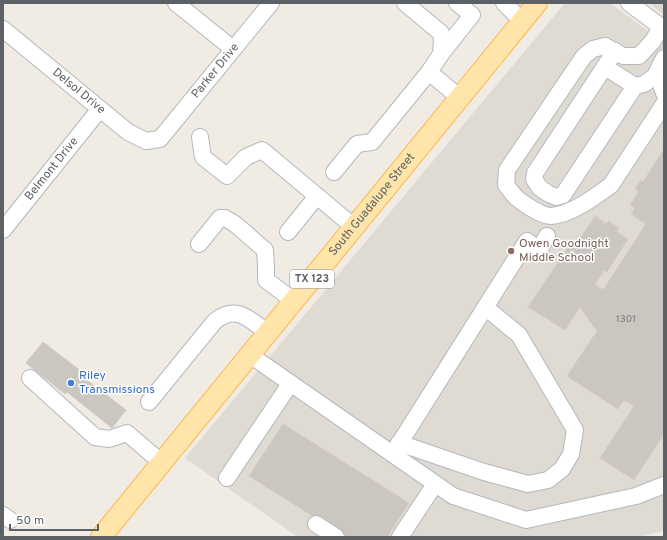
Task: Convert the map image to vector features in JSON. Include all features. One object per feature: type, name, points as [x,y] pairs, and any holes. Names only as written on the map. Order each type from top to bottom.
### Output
[{"type":"main road","name":"South Guadalupe Street","points":[[101,537],[537,3]]},
{"type":"street","points":[[176,3],[233,49]]},
{"type":"street","name":"Parker Drive","points":[[160,139],[270,3]]},
{"type":"street","points":[[405,3],[441,33],[441,54]]},
{"type":"street","points":[[334,172],[356,144],[372,142],[429,72],[441,54],[472,15],[457,3]]},
{"type":"street","points":[[504,3],[522,21]]},
{"type":"street","points":[[629,3],[662,28],[640,56],[623,56],[605,46],[593,49],[584,56],[507,170],[506,185],[517,199],[532,209],[549,216],[566,213],[601,193],[611,185],[664,104]]},
{"type":"street","name":"Delsol Drive","points":[[3,29],[128,132],[146,141],[160,139]]},
{"type":"street","points":[[615,51],[535,173],[534,179],[540,188],[549,194],[556,197],[563,195],[635,86],[644,84],[658,74]]},
{"type":"street","points":[[664,58],[657,72],[664,93]]},
{"type":"street","points":[[605,66],[635,86]]},
{"type":"street","points":[[429,72],[460,98]]},
{"type":"street","name":"Belmont Drive","points":[[3,230],[100,109]]},
{"type":"street","points":[[200,137],[203,157],[227,176],[246,157],[262,150],[354,227]]},
{"type":"street","points":[[288,232],[318,196]]},
{"type":"street","points":[[199,244],[220,218],[225,218],[235,224],[265,250],[266,280],[294,301]]},
{"type":"street","points":[[395,449],[526,241],[539,250],[547,236]]},
{"type":"street","points":[[395,449],[528,484],[548,480],[562,469],[571,454],[575,430],[519,335],[485,307]]},
{"type":"street","points":[[149,402],[215,321],[223,315],[234,313],[245,316],[268,333]]},
{"type":"street","points":[[250,355],[290,384],[395,449],[435,484],[453,496],[526,520],[636,496],[664,485]]},
{"type":"street","points":[[30,378],[95,437],[109,439],[127,433],[162,463]]},
{"type":"street","points":[[227,478],[290,384]]},
{"type":"street","points":[[400,537],[435,484]]},
{"type":"street","points":[[316,524],[336,537]]},
{"type":"shaded area","name":"Owen Goodnight Middle School","points":[[565,3],[610,3],[664,43],[664,531],[637,537],[298,537],[185,458]]},
{"type":"shaded area","points":[[649,3],[664,3],[664,15]]},
{"type":"building","name":"Owen Goodnight Middle School","points":[[664,149],[664,434],[634,480],[600,458],[634,406],[624,400],[618,409],[567,376],[597,331],[580,307],[565,330],[528,307],[570,245],[574,248],[595,216],[606,224],[608,221],[619,228],[617,232],[628,239],[607,272],[604,270],[595,284],[603,290],[646,224],[631,214],[635,208],[630,205],[639,191],[635,189],[641,180],[643,182]]},
{"type":"building","name":"Riley Transmissions","points":[[43,342],[82,372],[80,375],[126,410],[112,428],[67,392],[65,394],[26,363]]},
{"type":"building","points":[[283,424],[409,503],[387,537],[346,537],[249,476]]},
{"type":"place","name":"Owen Goodnight Middle School","points":[[511,251]]},
{"type":"place","name":"Riley Transmissions","points":[[71,383]]}]
